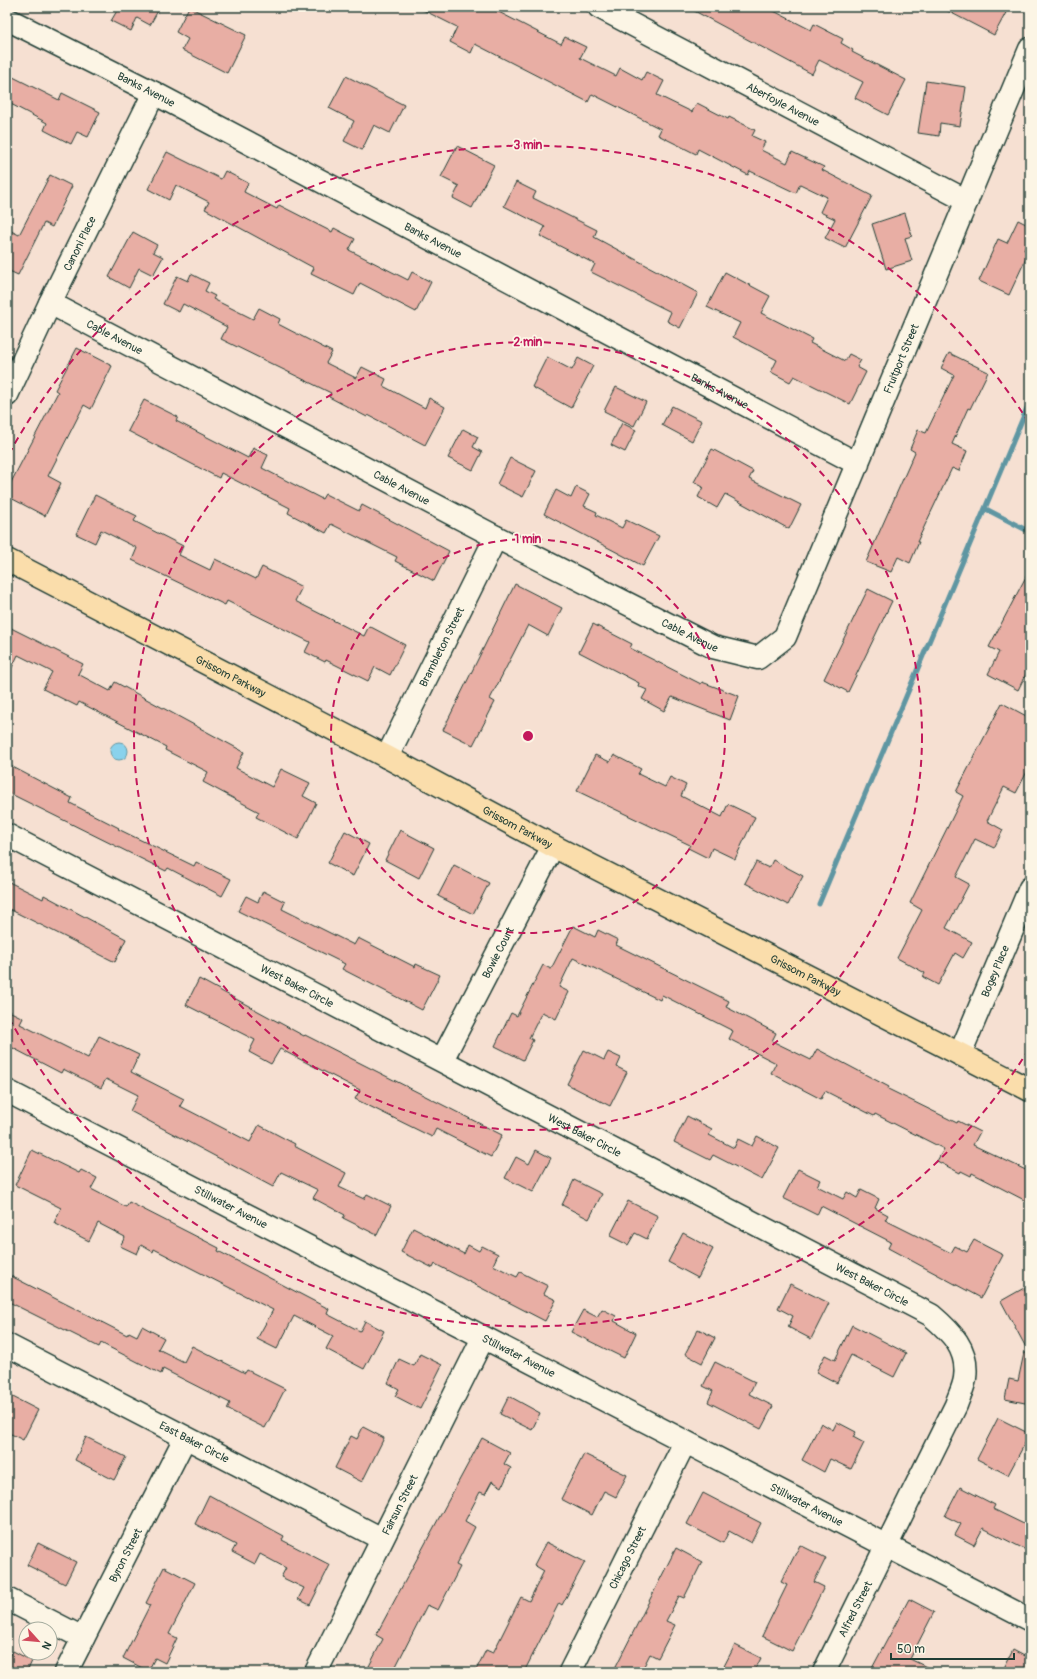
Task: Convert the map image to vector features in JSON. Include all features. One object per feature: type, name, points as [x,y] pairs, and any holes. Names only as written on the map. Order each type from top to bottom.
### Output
[{"type":"main road","name":"Grissom Parkway","points":[[7,560],[387,757],[553,846],[1030,1090]]},
{"type":"street","name":"Aberfoyle Avenue","points":[[599,7],[967,200]]},
{"type":"street","name":"Banks Avenue","points":[[7,19],[154,93],[858,464]]},
{"type":"street","name":"Fruitport Street","points":[[758,658],[785,637],[1030,49]]},
{"type":"street","name":"Canoni Place","points":[[7,395],[50,303],[154,93]]},
{"type":"street","name":"Cable Avenue","points":[[50,303],[496,537],[713,647],[758,658]]},
{"type":"street","name":"Brambleton Street","points":[[387,757],[496,537]]},
{"type":"street","name":"West Baker Circle","points":[[7,835],[931,1315],[950,1331],[964,1351],[965,1378],[956,1405],[887,1545]]},
{"type":"street","name":"Bowie Court","points":[[442,1060],[553,846]]},
{"type":"street","name":"Bogey Place","points":[[960,1054],[1030,888]]},
{"type":"street","name":"Stillwater Avenue","points":[[7,1091],[1030,1620]]},
{"type":"street","name":"Fairsun Street","points":[[316,1672],[483,1338]]},
{"type":"street","name":"East Baker Circle","points":[[7,1345],[382,1539]]},
{"type":"street","name":"Byron Street","points":[[66,1672],[185,1438]]},
{"type":"street","name":"Chicago Street","points":[[570,1672],[685,1442]]},
{"type":"street","name":"Alfred Street","points":[[824,1672],[887,1545]]},
{"type":"street","points":[[7,1599],[83,1638]]},
{"type":"water","points":[[119,742],[125,745],[128,751],[125,757],[119,760],[113,757],[110,751],[113,745]]},
{"type":"building","points":[[114,7],[160,7],[150,25],[137,18],[131,31],[111,21],[118,9]]},
{"type":"building","points":[[189,7],[246,35],[227,73],[182,50],[188,39],[176,32]]},
{"type":"building","points":[[417,7],[489,7],[561,44],[565,37],[586,47],[580,58],[616,76],[620,68],[642,80],[646,72],[664,81],[657,95],[692,112],[697,103],[728,119],[729,117],[755,130],[752,136],[765,142],[761,150],[787,163],[792,152],[824,167],[822,170],[872,196],[845,248],[825,238],[835,219],[820,212],[827,197],[800,184],[796,193],[750,171],[748,175],[698,149],[696,154],[658,135],[661,129],[592,94],[588,102],[475,44],[471,53],[450,42],[457,27]]},
{"type":"building","points":[[687,7],[766,7],[811,30],[814,24],[843,39],[841,43],[853,50],[852,52],[906,80],[888,115],[855,98],[863,82],[819,60],[812,74]]},
{"type":"building","points":[[940,7],[1009,7],[994,35]]},
{"type":"building","points":[[7,74],[59,100],[62,93],[100,112],[88,137],[77,132],[71,144],[44,130],[47,123],[7,102]]},
{"type":"building","points":[[346,76],[404,105],[390,133],[374,125],[362,150],[344,141],[354,121],[329,108]]},
{"type":"building","points":[[926,81],[966,87],[960,126],[940,123],[939,136],[918,133]]},
{"type":"building","points":[[457,146],[494,165],[472,208],[453,198],[459,186],[441,177]]},
{"type":"building","points":[[167,152],[221,179],[225,171],[248,183],[244,192],[277,209],[279,205],[332,232],[334,228],[355,239],[349,250],[408,280],[412,272],[431,282],[416,312],[360,283],[354,295],[311,274],[314,268],[205,209],[209,202],[176,185],[169,200],[148,189]]},
{"type":"building","points":[[50,175],[72,186],[52,227],[44,223],[18,275],[7,270],[7,239],[11,231],[19,235]]},
{"type":"building","points":[[516,182],[536,192],[533,198],[597,230],[594,237],[698,293],[680,328],[667,321],[671,312],[591,272],[595,264],[540,236],[545,227],[504,206]]},
{"type":"building","points":[[905,213],[912,236],[905,238],[912,261],[886,269],[872,224]]},
{"type":"building","points":[[1018,220],[1030,226],[1030,235],[1024,250],[1029,252],[1009,295],[979,281],[998,239],[1007,243]]},
{"type":"building","points":[[133,232],[157,245],[153,252],[163,257],[153,275],[139,268],[129,288],[109,277]]},
{"type":"building","points":[[725,272],[770,296],[761,313],[812,339],[810,343],[845,361],[849,354],[861,360],[857,367],[866,372],[850,404],[794,376],[790,382],[771,372],[777,360],[733,337],[740,323],[707,307]]},
{"type":"building","points":[[191,274],[209,283],[205,291],[215,296],[213,299],[253,319],[259,308],[280,319],[278,324],[332,352],[326,363],[356,378],[362,367],[386,379],[383,386],[425,408],[429,398],[445,407],[425,445],[368,415],[367,417],[329,397],[331,393],[221,339],[227,327],[183,304],[179,312],[163,304],[177,276],[188,281]]},
{"type":"building","points":[[77,348],[112,366],[91,409],[84,405],[48,476],[61,483],[45,516],[7,496],[7,490],[58,392],[55,390]]},
{"type":"building","points":[[949,353],[988,372],[970,409],[968,408],[952,444],[967,451],[959,471],[952,468],[917,542],[919,542],[910,563],[898,557],[891,572],[866,562],[915,452],[910,449],[918,430],[926,433],[954,375],[941,368]]},
{"type":"building","points":[[547,357],[572,370],[578,358],[593,366],[571,408],[532,387]]},
{"type":"building","points":[[616,387],[646,402],[634,426],[604,411]]},
{"type":"building","points":[[144,400],[178,417],[176,421],[248,458],[253,448],[268,455],[262,468],[322,499],[325,494],[359,511],[362,505],[449,551],[434,581],[395,561],[397,557],[331,524],[326,533],[288,513],[290,508],[221,473],[219,478],[128,431]]},
{"type":"building","points":[[672,406],[702,421],[692,441],[662,425]]},
{"type":"building","points":[[622,423],[636,430],[625,452],[611,445]]},
{"type":"building","points":[[463,429],[478,437],[473,447],[482,452],[473,470],[448,458]]},
{"type":"building","points":[[712,449],[753,471],[749,479],[801,505],[789,529],[725,494],[717,508],[698,497],[703,487],[694,482]]},
{"type":"building","points":[[510,458],[536,471],[523,497],[497,484]]},
{"type":"building","points":[[576,487],[590,494],[584,506],[597,512],[596,515],[622,528],[626,520],[659,536],[643,566],[544,514],[556,490],[571,498]]},
{"type":"building","points":[[95,495],[137,516],[134,521],[183,546],[179,555],[210,570],[215,559],[256,579],[262,567],[302,587],[295,601],[364,636],[369,626],[405,645],[390,675],[375,667],[368,681],[326,660],[325,662],[305,652],[310,642],[227,601],[225,605],[132,560],[137,548],[101,530],[95,543],[76,534]]},
{"type":"building","points":[[1030,569],[1030,666],[1018,690],[988,674],[999,652],[989,647]]},
{"type":"building","points":[[515,584],[562,608],[548,636],[528,625],[490,699],[495,702],[473,745],[443,730]]},
{"type":"building","points":[[868,589],[892,601],[848,692],[824,679]]},
{"type":"building","points":[[593,624],[632,644],[630,648],[701,684],[702,682],[739,696],[730,720],[672,697],[664,711],[642,699],[647,690],[638,686],[639,683],[579,652]]},
{"type":"building","points":[[7,626],[83,664],[78,674],[110,691],[115,682],[244,752],[236,768],[272,787],[281,769],[310,783],[303,796],[316,803],[298,839],[256,817],[259,812],[203,782],[208,772],[165,750],[166,747],[79,702],[77,706],[43,689],[52,672],[18,655],[7,678]]},
{"type":"building","points":[[1002,703],[1030,718],[1030,766],[1016,793],[1004,787],[987,821],[1003,830],[994,848],[975,839],[956,877],[969,884],[946,928],[972,942],[963,958],[955,953],[938,985],[923,977],[925,973],[897,958],[922,910],[910,903],[963,796],[956,792]]},
{"type":"building","points":[[595,755],[610,762],[614,755],[641,769],[638,774],[665,787],[670,777],[686,785],[681,796],[722,817],[728,804],[755,817],[735,859],[712,848],[708,858],[688,848],[690,845],[577,791]]},
{"type":"building","points":[[7,764],[72,798],[70,803],[119,828],[118,829],[194,866],[196,862],[231,879],[222,896],[168,868],[166,871],[7,792]]},
{"type":"building","points":[[400,830],[434,848],[419,878],[385,860]]},
{"type":"building","points":[[345,831],[369,844],[353,876],[328,863]]},
{"type":"building","points":[[773,860],[803,876],[788,905],[745,883],[756,862],[769,868]]},
{"type":"building","points":[[454,865],[489,883],[473,914],[438,896]]},
{"type":"building","points":[[7,881],[43,899],[44,895],[126,939],[115,962],[7,908]]},
{"type":"building","points":[[263,891],[285,902],[282,909],[354,945],[358,938],[415,967],[416,964],[440,975],[422,1010],[342,969],[345,964],[238,911],[246,896],[258,902]]},
{"type":"building","points":[[573,926],[595,937],[598,930],[618,940],[616,945],[729,1001],[726,1007],[776,1033],[772,1041],[811,1060],[817,1049],[889,1087],[888,1089],[957,1123],[958,1121],[980,1132],[973,1145],[1030,1172],[1030,1203],[972,1173],[971,1176],[961,1171],[960,1173],[937,1161],[944,1149],[875,1114],[874,1116],[825,1091],[821,1099],[771,1073],[776,1063],[729,1039],[733,1031],[662,995],[660,1000],[573,958],[559,987],[569,992],[556,1019],[542,1012],[529,1038],[533,1040],[523,1060],[495,1046],[511,1013],[517,1016],[543,965],[551,969]]},
{"type":"building","points":[[199,979],[304,1036],[305,1035],[502,1135],[491,1157],[436,1129],[432,1137],[355,1099],[360,1090],[280,1049],[271,1064],[249,1052],[255,1040],[186,1005]]},
{"type":"building","points":[[7,1010],[23,1018],[20,1024],[88,1058],[99,1036],[139,1055],[131,1072],[184,1099],[180,1106],[250,1142],[259,1125],[295,1144],[294,1146],[346,1173],[339,1187],[364,1199],[367,1194],[391,1206],[377,1235],[343,1218],[345,1215],[313,1198],[318,1190],[281,1172],[273,1187],[130,1111],[138,1095],[106,1079],[101,1088],[63,1069],[61,1073],[9,1046],[7,1050]]},
{"type":"building","points":[[584,1050],[604,1060],[608,1052],[621,1058],[617,1067],[627,1072],[610,1106],[567,1084]]},
{"type":"building","points":[[687,1116],[712,1129],[709,1135],[734,1148],[738,1139],[752,1146],[757,1136],[779,1148],[762,1180],[713,1155],[710,1160],[674,1142]]},
{"type":"building","points":[[32,1150],[79,1173],[81,1170],[97,1178],[91,1189],[126,1207],[129,1202],[219,1248],[218,1251],[329,1309],[327,1314],[360,1331],[365,1321],[384,1331],[364,1369],[326,1349],[333,1336],[294,1316],[277,1349],[257,1339],[273,1310],[154,1249],[153,1252],[141,1245],[137,1254],[120,1246],[125,1237],[98,1223],[89,1241],[54,1223],[61,1208],[15,1185]]},
{"type":"building","points":[[536,1150],[551,1158],[533,1192],[505,1178],[516,1157],[529,1164]]},
{"type":"building","points":[[798,1169],[820,1180],[817,1186],[843,1199],[847,1192],[857,1198],[861,1190],[879,1199],[875,1208],[888,1215],[885,1220],[951,1253],[955,1246],[967,1252],[974,1240],[1003,1255],[981,1298],[888,1248],[891,1242],[821,1206],[817,1215],[783,1198]]},
{"type":"building","points":[[574,1180],[602,1194],[589,1219],[562,1205]]},
{"type":"building","points":[[628,1201],[658,1216],[647,1239],[635,1233],[628,1245],[610,1236]]},
{"type":"building","points":[[413,1228],[464,1254],[468,1245],[479,1251],[482,1246],[498,1254],[493,1265],[517,1277],[520,1272],[548,1286],[544,1294],[556,1300],[545,1321],[435,1264],[433,1268],[401,1252]]},
{"type":"building","points":[[683,1233],[713,1249],[698,1278],[668,1262]]},
{"type":"building","points":[[7,1274],[127,1335],[129,1332],[137,1336],[142,1326],[164,1338],[158,1349],[184,1362],[192,1346],[245,1373],[247,1370],[285,1389],[265,1428],[227,1409],[230,1403],[163,1369],[161,1374],[101,1343],[99,1347],[7,1301]]},
{"type":"building","points":[[790,1284],[829,1303],[811,1339],[788,1327],[793,1316],[778,1308]]},
{"type":"building","points":[[1024,1288],[1030,1299],[1030,1404],[1005,1399],[1009,1379],[1018,1381],[1024,1353],[1029,1353],[1001,1301]]},
{"type":"building","points":[[602,1309],[616,1316],[614,1321],[636,1333],[624,1358],[571,1332],[583,1310],[597,1317]]},
{"type":"building","points":[[852,1325],[906,1353],[894,1377],[851,1355],[837,1383],[816,1372],[825,1355],[835,1360]]},
{"type":"building","points":[[698,1329],[715,1338],[702,1363],[685,1354]]},
{"type":"building","points":[[420,1354],[442,1365],[420,1409],[395,1396],[399,1389],[388,1383],[399,1359],[414,1366]]},
{"type":"building","points":[[715,1362],[755,1382],[749,1394],[773,1406],[761,1429],[708,1402],[713,1391],[703,1386]]},
{"type":"building","points":[[7,1394],[38,1410],[23,1440],[7,1432]]},
{"type":"building","points":[[509,1396],[540,1413],[532,1430],[500,1414]]},
{"type":"building","points":[[998,1418],[1030,1434],[1008,1475],[977,1459]]},
{"type":"building","points":[[837,1422],[856,1432],[853,1437],[864,1443],[851,1469],[830,1459],[824,1472],[802,1460],[821,1423],[833,1430]]},
{"type":"building","points":[[363,1427],[384,1438],[362,1482],[335,1468],[351,1436],[357,1439]]},
{"type":"building","points":[[86,1437],[126,1457],[114,1480],[75,1460]]},
{"type":"building","points":[[482,1438],[510,1453],[504,1464],[511,1468],[502,1487],[492,1481],[485,1494],[480,1492],[465,1521],[475,1527],[456,1565],[460,1567],[438,1610],[427,1605],[393,1672],[366,1672],[383,1639],[376,1635]]},
{"type":"building","points":[[584,1454],[627,1475],[616,1497],[604,1491],[592,1515],[561,1499]]},
{"type":"building","points":[[960,1487],[995,1505],[993,1509],[1030,1527],[1030,1552],[983,1528],[974,1545],[955,1535],[961,1524],[945,1516]]},
{"type":"building","points":[[703,1493],[761,1523],[751,1543],[729,1531],[723,1543],[687,1524]]},
{"type":"building","points":[[209,1495],[284,1536],[282,1540],[330,1565],[310,1605],[298,1599],[304,1588],[281,1577],[286,1568],[260,1554],[255,1564],[232,1552],[236,1545],[195,1524]]},
{"type":"building","points":[[546,1542],[585,1562],[562,1605],[559,1603],[524,1672],[475,1672],[486,1650],[493,1653],[521,1597],[529,1601],[544,1571],[534,1565]]},
{"type":"building","points":[[38,1543],[76,1562],[65,1584],[27,1565]]},
{"type":"building","points":[[800,1545],[826,1558],[814,1582],[824,1587],[792,1651],[762,1636],[787,1585],[781,1582]]},
{"type":"building","points":[[676,1548],[702,1562],[684,1598],[679,1596],[666,1621],[675,1625],[658,1658],[650,1654],[641,1672],[613,1672]]},
{"type":"building","points":[[164,1567],[195,1583],[169,1634],[177,1638],[165,1663],[155,1658],[148,1671],[123,1658],[150,1605],[146,1603]]},
{"type":"building","points":[[909,1599],[934,1612],[910,1659],[937,1672],[870,1672]]},
{"type":"building","points":[[735,1645],[761,1658],[754,1672],[721,1672]]},
{"type":"building","points":[[1013,1650],[1030,1659],[1030,1667],[1027,1672],[1002,1672]]},
{"type":"building","points":[[13,1651],[18,1654],[18,1661],[32,1661],[27,1672],[7,1672],[7,1662]]},
{"type":"waterway","points":[[819,904],[1030,401]]},
{"type":"waterway","points":[[986,509],[1030,532]]}]
